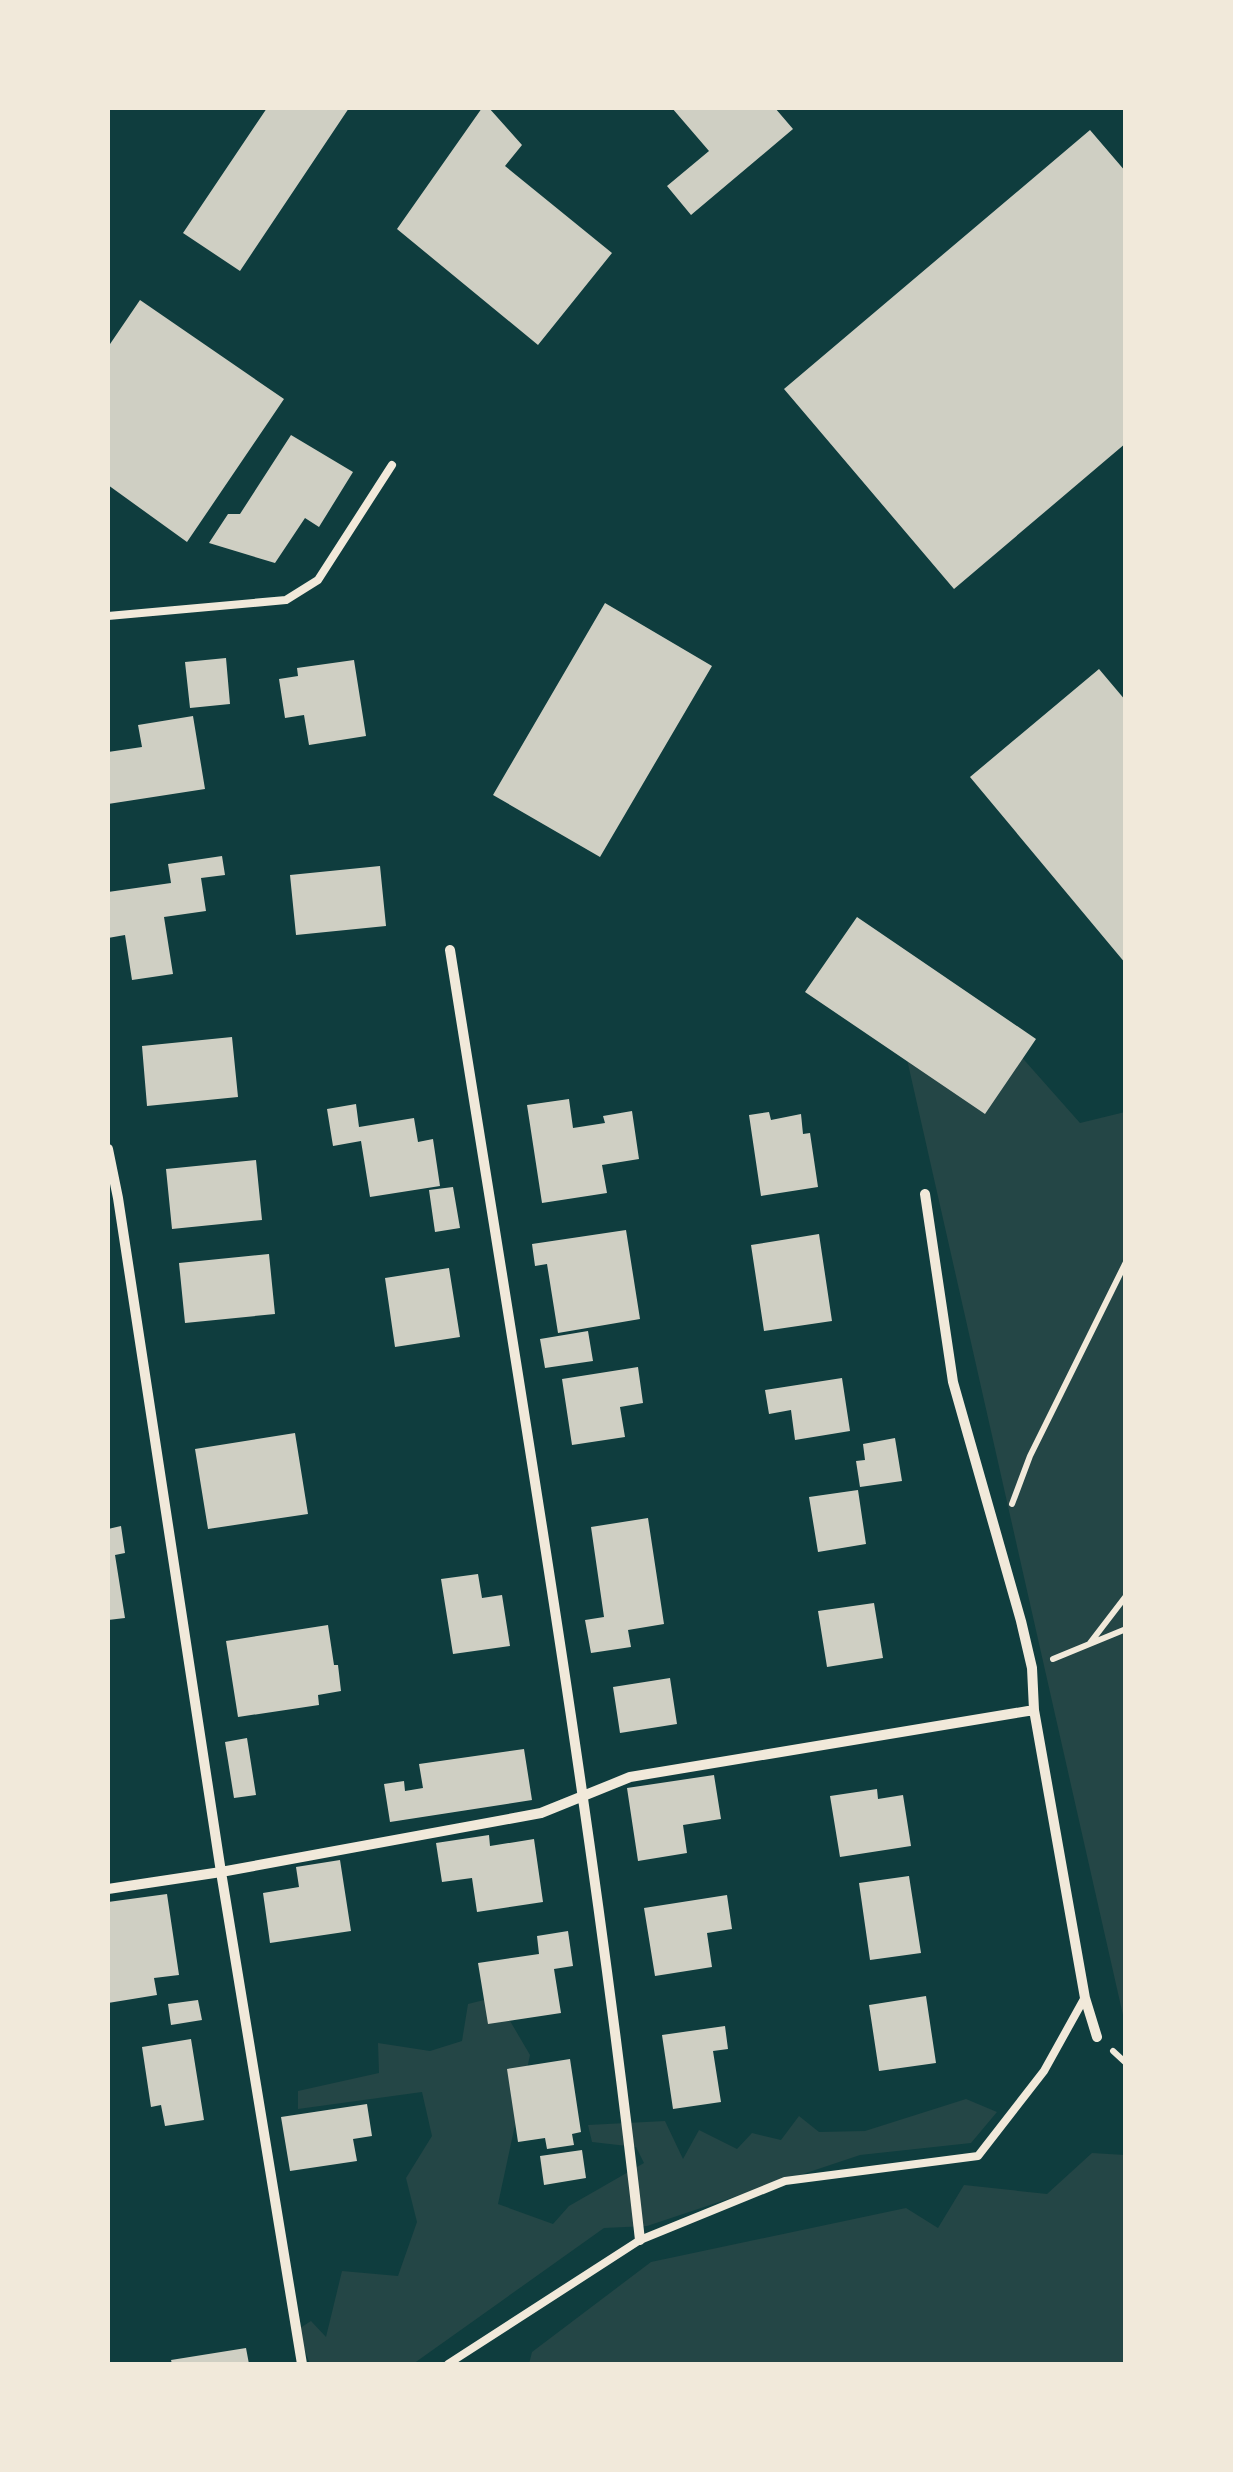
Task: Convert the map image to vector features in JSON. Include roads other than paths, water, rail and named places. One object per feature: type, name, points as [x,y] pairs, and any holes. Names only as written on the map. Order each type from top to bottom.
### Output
[{"type":"street","points":[[450,950],[584,1797],[621,2064],[640,2240]]},
{"type":"street","points":[[108,1149],[302,2364]]},
{"type":"street","points":[[925,1194],[952,1382],[1022,1621],[1085,1998],[1097,2036]]},
{"type":"street","points":[[108,1889],[540,1814],[630,1777],[1034,1710]]},
{"type":"lane","points":[[108,616],[286,600],[318,580],[392,465]]},
{"type":"lane","points":[[448,2364],[640,2240],[784,2181],[978,2156],[1044,2071],[1085,1998]]}]
